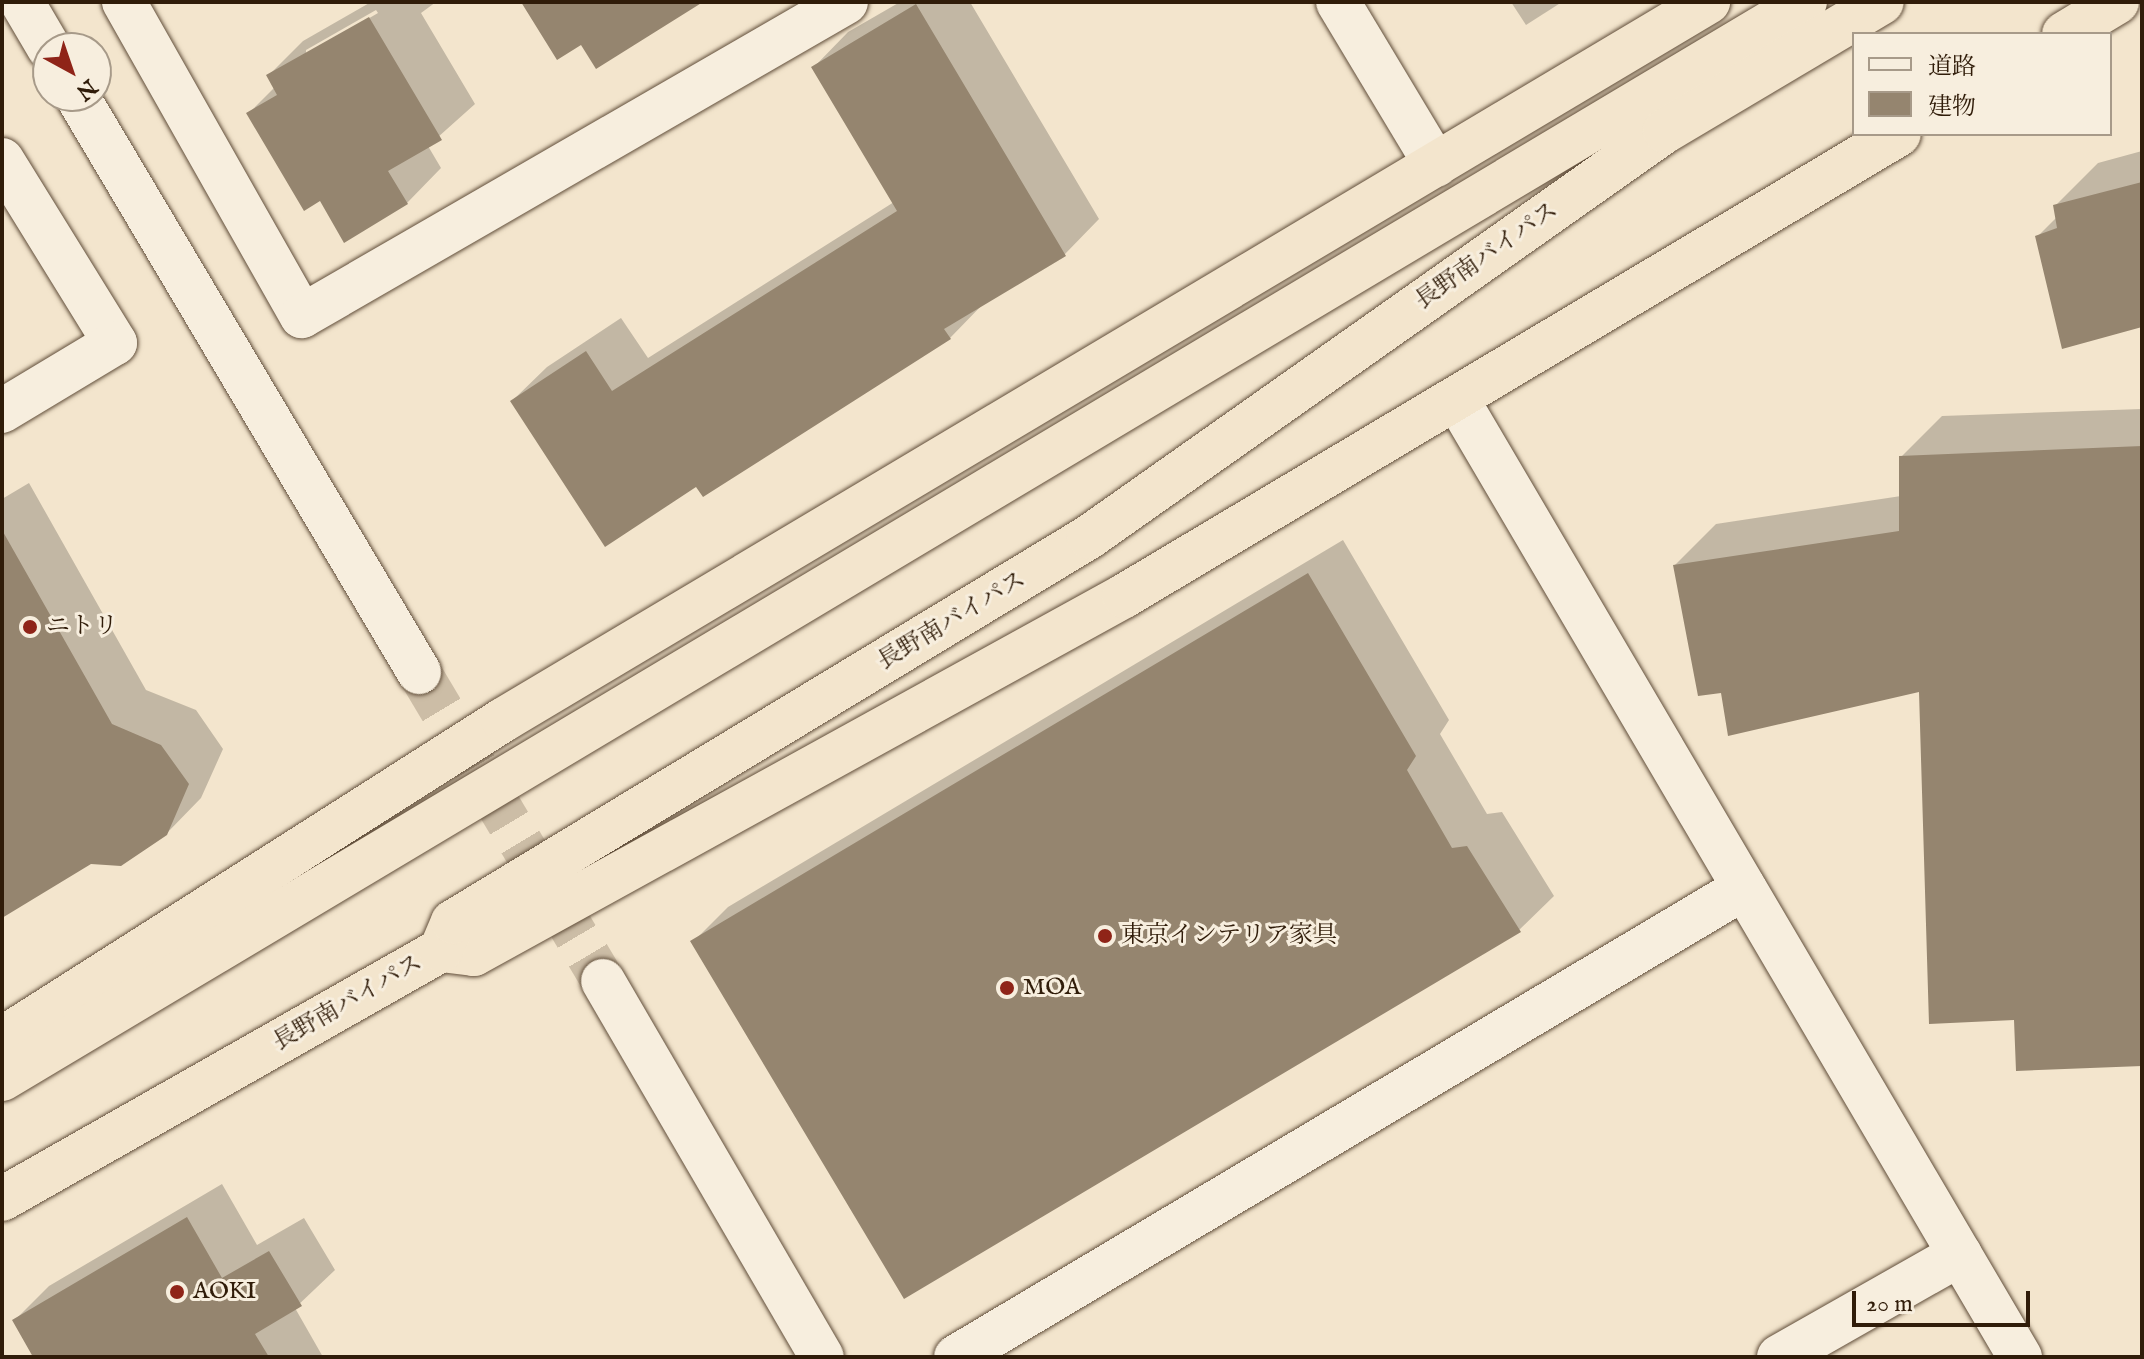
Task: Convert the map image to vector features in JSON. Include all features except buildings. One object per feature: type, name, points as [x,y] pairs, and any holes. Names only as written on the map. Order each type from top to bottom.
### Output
[{"type":"highway","points":[[2,1039],[503,720],[1708,2]]},
{"type":"highway","points":[[2,1079],[1039,455],[1805,2]]},
{"type":"highway","name":"長野南バイパス","points":[[2,1199],[441,950],[453,922],[1089,537],[1665,131],[1882,2]]},
{"type":"highway","points":[[2067,32],[2117,2]]},
{"type":"highway","points":[[441,950],[474,954],[1110,604],[1458,401],[1896,136]]},
{"type":"street","points":[[22,2],[40,32]]},
{"type":"street","points":[[124,2],[302,316],[846,2]]},
{"type":"street","points":[[1338,2],[1436,165]]},
{"type":"street","points":[[86,112],[419,672]]},
{"type":"street","points":[[2,160],[115,343],[2,411]]},
{"type":"street","points":[[1458,401],[2020,1357]]},
{"type":"street","points":[[956,1357],[1744,888]]},
{"type":"street","points":[[603,981],[822,1357]]},
{"type":"street","points":[[1779,1357],[1960,1254]]},
{"type":"tunnel","points":[[419,672],[603,981]]},
{"type":"place","name":"ニトリ","points":[[30,627]]},
{"type":"place","name":"東京インテリア家具","points":[[1105,936]]},
{"type":"place","name":"MOA","points":[[1007,988]]},
{"type":"place","name":"AOKI","points":[[177,1292]]}]
